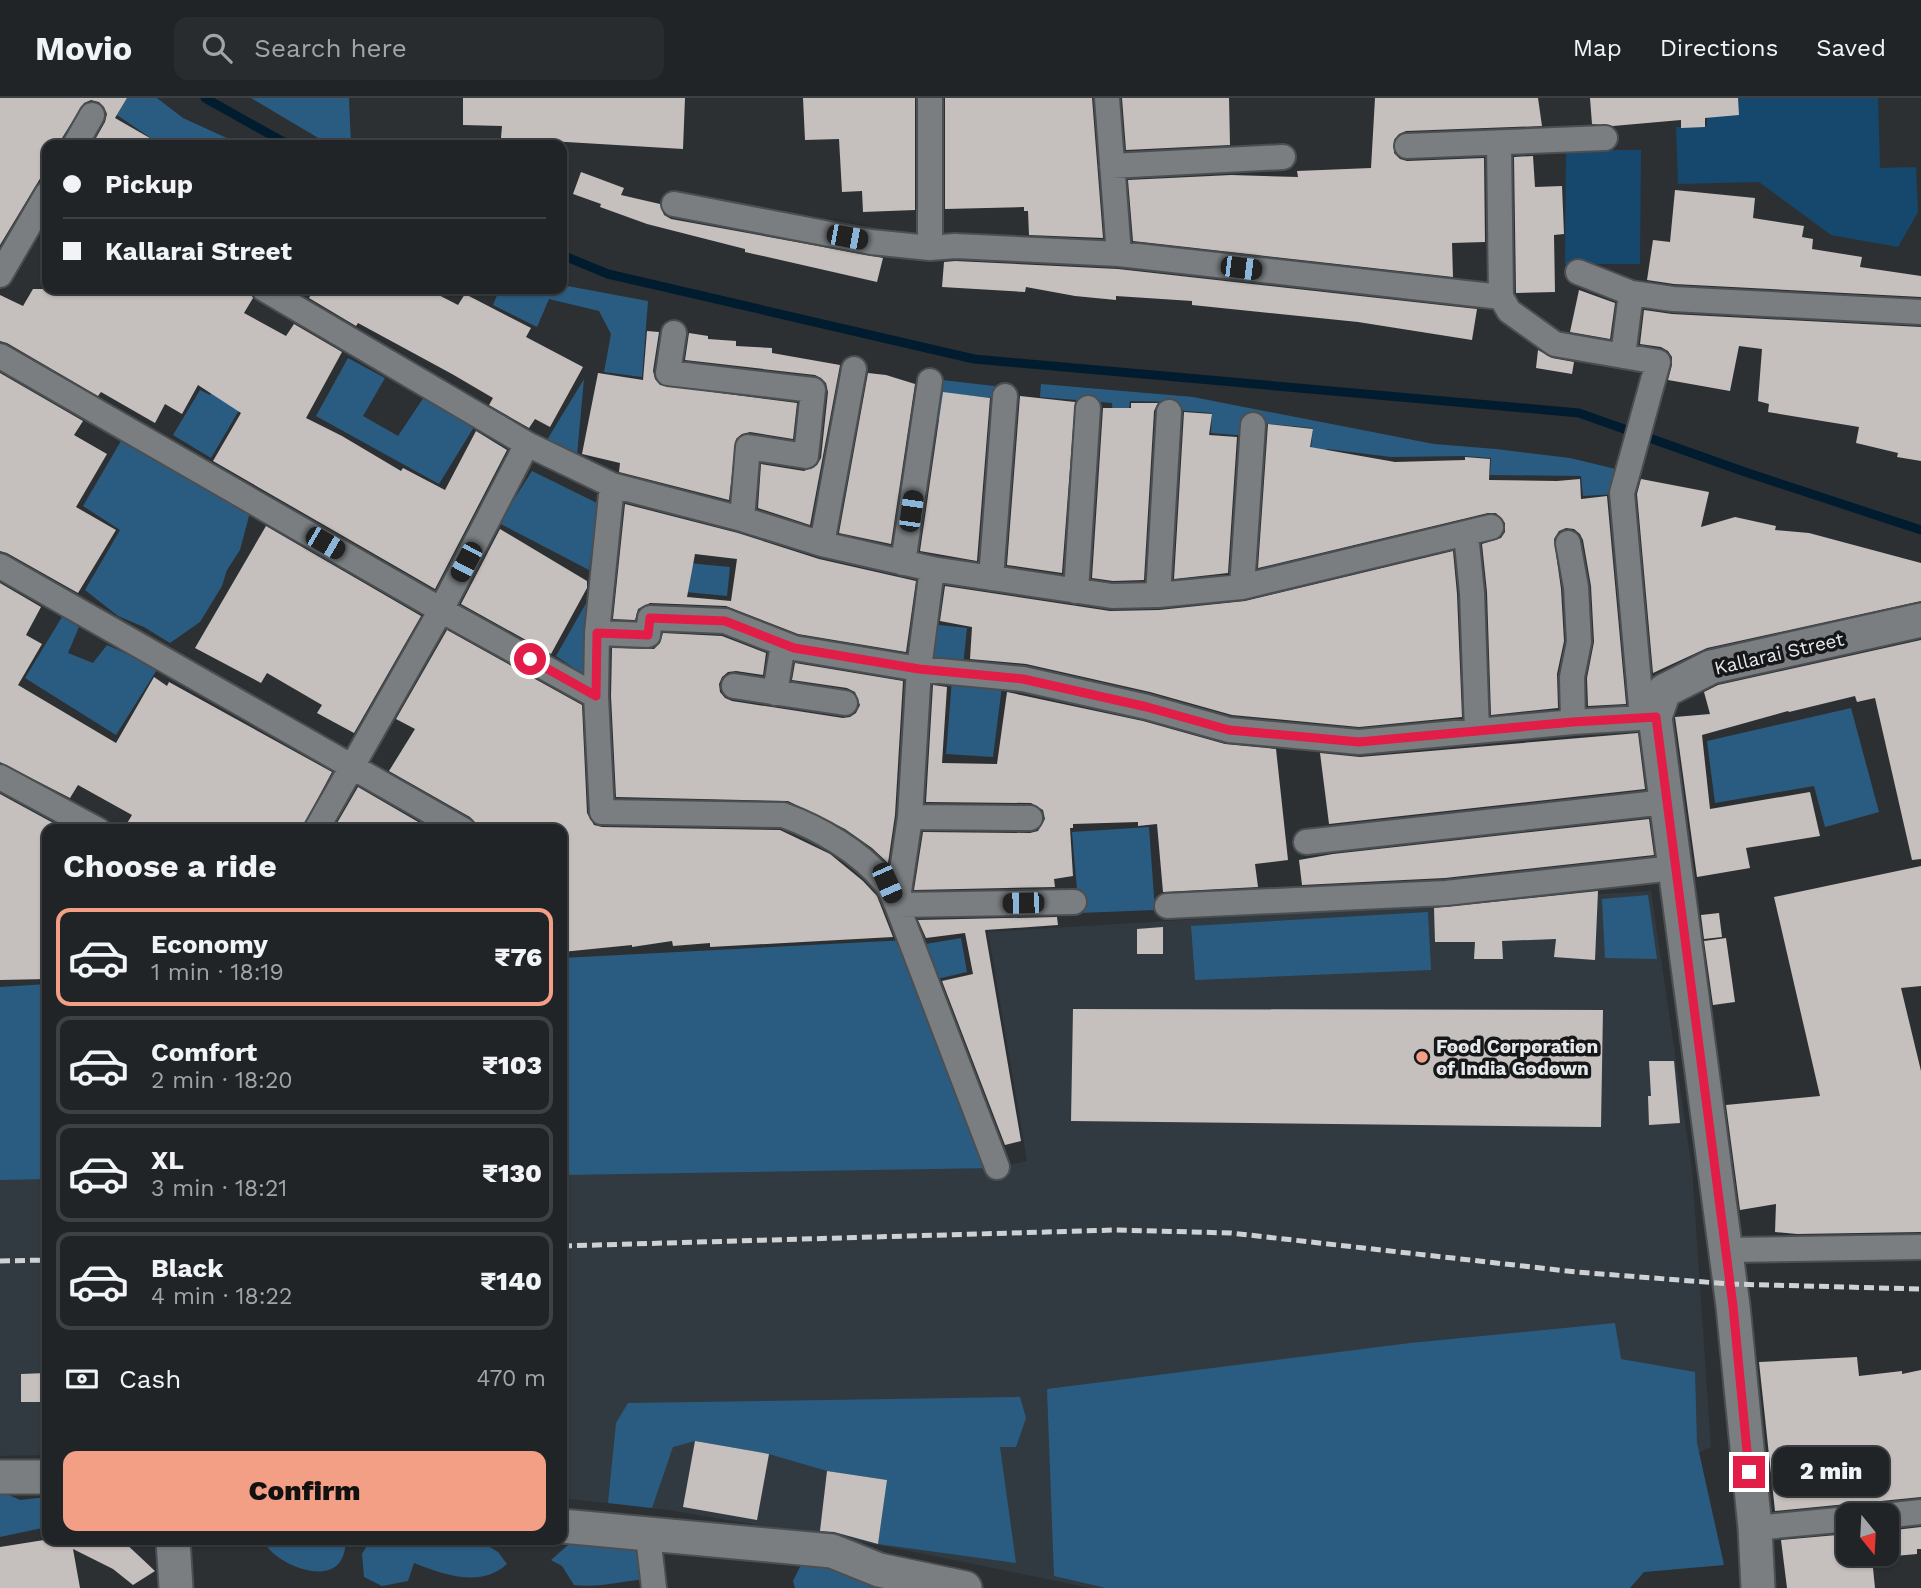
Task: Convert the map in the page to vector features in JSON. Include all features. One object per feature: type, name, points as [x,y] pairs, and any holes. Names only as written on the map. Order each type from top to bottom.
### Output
[{"type":"street","points":[[930,98],[930,247]]},
{"type":"street","points":[[1107,98],[1119,254]]},
{"type":"street","points":[[78,140],[92,115]]},
{"type":"street","points":[[1407,146],[1605,138]]},
{"type":"street","points":[[1499,144],[1502,297],[1509,310],[1555,344],[1658,362],[1622,493],[1649,717],[1666,802],[1726,1250],[1755,1528],[1758,1588]]},
{"type":"street","points":[[1112,166],[1283,157]]},
{"type":"street","points":[[0,275],[42,203]]},
{"type":"street","points":[[674,204],[871,242],[930,247],[1119,254],[1502,297]]},
{"type":"street","points":[[1578,272],[1631,293],[1673,299],[1921,312]]},
{"type":"street","points":[[1623,356],[1631,293]]},
{"type":"street","points":[[272,294],[527,444],[612,485],[903,564],[1112,596],[1158,595],[1242,587],[1491,527]]},
{"type":"street","points":[[674,333],[668,373],[813,390],[806,456],[748,447],[741,519]]},
{"type":"street","points":[[0,356],[441,610],[596,696]]},
{"type":"street","points":[[822,544],[854,369]]},
{"type":"street","points":[[903,564],[930,381]]},
{"type":"street","points":[[991,578],[1005,396]]},
{"type":"street","points":[[1076,591],[1088,408]]},
{"type":"street","points":[[1158,595],[1169,412]]},
{"type":"street","points":[[1242,587],[1253,425]]},
{"type":"street","points":[[319,824],[441,610],[527,444]]},
{"type":"street","points":[[612,485],[597,633],[596,696],[602,812],[783,815],[808,824],[866,863],[887,883],[897,905],[997,1167]]},
{"type":"street","points":[[1466,534],[1472,593],[1477,731]]},
{"type":"street","points":[[1568,543],[1576,587],[1579,642],[1572,677],[1573,722]]},
{"type":"street","points":[[0,566],[453,824]]},
{"type":"street","points":[[897,905],[910,817],[919,669],[932,569]]},
{"type":"street","points":[[597,633],[648,635],[650,618],[725,621],[794,648],[919,669],[1023,679],[1147,707],[1229,730],[1359,742],[1649,717]]},
{"type":"street","name":"Kallarai Street","points":[[1649,717],[1664,691],[1711,667],[1921,620]]},
{"type":"street","points":[[775,693],[783,644]]},
{"type":"street","points":[[734,686],[845,703]]},
{"type":"street","points":[[0,777],[87,824]]},
{"type":"street","points":[[1306,842],[1666,802]]},
{"type":"street","points":[[910,817],[1030,818]]},
{"type":"street","points":[[1167,906],[1446,893],[1674,868]]},
{"type":"street","points":[[897,905],[1074,902]]},
{"type":"street","points":[[1726,1250],[1921,1247]]},
{"type":"street","points":[[0,1477],[42,1477]]},
{"type":"street","points":[[1899,1514],[1921,1512]]},
{"type":"street","points":[[1755,1528],[1836,1520]]},
{"type":"street","points":[[567,1527],[832,1551],[880,1579],[965,1588]]},
{"type":"street","points":[[648,1536],[654,1588]]},
{"type":"street","points":[[173,1545],[176,1588]]},
{"type":"shaded area","points":[[127,98],[157,98],[183,118],[231,140],[154,140],[117,115]]},
{"type":"shaded area","points":[[251,98],[349,98],[351,140],[322,140]]},
{"type":"shaded area","points":[[1707,98],[1878,98],[1880,168],[1916,167],[1918,212],[1898,247],[1831,235],[1759,182],[1678,184],[1676,127],[1707,126]]},
{"type":"shaded area","points":[[1566,150],[1641,150],[1640,264],[1565,264]]},
{"type":"shaded area","points":[[567,286],[648,301],[642,377],[604,372],[611,334],[599,311],[549,299],[537,327],[493,305],[498,294],[567,294]]},
{"type":"shaded area","points":[[348,358],[385,378],[363,416],[398,436],[426,394],[477,422],[439,484],[316,416]]},
{"type":"shaded area","points":[[226,367],[255,383],[211,458],[173,435],[200,390],[210,395]]},
{"type":"shaded area","points":[[584,379],[577,455],[547,440]]},
{"type":"shaded area","points":[[933,379],[1003,387],[1002,399],[956,394],[952,421],[927,419]]},
{"type":"shaded area","points":[[1041,384],[1193,397],[1434,444],[1570,458],[1624,471],[1618,494],[1583,496],[1581,476],[1490,475],[1491,458],[1391,457],[1327,449],[1319,477],[1311,449],[1313,428],[1249,422],[1248,436],[1211,433],[1212,413],[1174,410],[1174,402],[1130,401],[1127,423],[1113,421],[1112,403],[1040,397]]},
{"type":"shaded area","points":[[125,434],[250,512],[240,550],[227,570],[222,586],[200,622],[170,643],[144,627],[118,616],[85,590],[120,530],[83,506]]},
{"type":"shaded area","points":[[532,471],[599,504],[589,570],[499,523]]},
{"type":"shaded area","points":[[646,559],[730,567],[727,596],[644,588]]},
{"type":"shaded area","points":[[593,591],[590,679],[556,656]]},
{"type":"shaded area","points":[[62,617],[79,627],[68,653],[93,663],[107,645],[158,668],[116,735],[25,678]]},
{"type":"shaded area","points":[[931,624],[967,628],[963,666],[928,661]]},
{"type":"shaded area","points":[[952,680],[1002,686],[993,757],[946,754]]},
{"type":"shaded area","points":[[1851,708],[1879,812],[1825,827],[1814,786],[1715,803],[1707,741]]},
{"type":"shaded area","points":[[1149,827],[1155,910],[1079,913],[1072,832]]},
{"type":"shaded area","points":[[1651,891],[1692,1169],[1711,1447],[1413,1588],[1090,1588],[895,1548],[668,1510],[567,1499],[567,960],[994,1168],[1027,1161],[988,932]]},
{"type":"shaded area","points":[[1648,895],[1657,959],[1605,958],[1602,899]]},
{"type":"shaded area","points":[[1428,912],[1431,970],[1195,980],[1191,926]]},
{"type":"shaded area","points":[[961,938],[967,972],[937,979],[920,945]]},
{"type":"shaded area","points":[[907,940],[993,1168],[567,1175],[567,958]]},
{"type":"shaded area","points":[[42,984],[42,1179],[0,1180],[0,987]]},
{"type":"shaded area","points":[[42,985],[42,1455],[0,1456],[0,988]]},
{"type":"shaded area","points":[[1615,1323],[1621,1359],[1695,1372],[1697,1443],[1724,1565],[1644,1572],[1630,1588],[1106,1588],[1054,1576],[1047,1389],[1410,1343]]},
{"type":"shaded area","points":[[1020,1397],[1026,1418],[1016,1447],[1000,1447],[1016,1563],[878,1544],[887,1480],[827,1471],[769,1454],[695,1441],[673,1447],[652,1508],[608,1503],[616,1423],[628,1403]]},
{"type":"shaded area","points":[[0,1491],[20,1500],[42,1498],[42,1528],[0,1537]]},
{"type":"shaded area","points":[[583,1532],[640,1532],[647,1579],[601,1585],[574,1585],[562,1566],[551,1560]]},
{"type":"shaded area","points":[[266,1545],[345,1545],[343,1556],[337,1565],[327,1570],[315,1571],[290,1564]]},
{"type":"shaded area","points":[[367,1545],[487,1545],[498,1552],[507,1564],[486,1576],[462,1577],[414,1563],[408,1581],[382,1586],[364,1577],[362,1554]]},
{"type":"shaded area","points":[[802,1563],[876,1567],[879,1588],[795,1588],[793,1581]]},
{"type":"building","points":[[0,98],[127,98],[115,118],[153,140],[95,140],[107,114],[99,102],[91,100],[84,103],[61,140],[42,140],[42,175],[0,245]]},
{"type":"building","points":[[463,98],[685,98],[683,149],[501,138],[502,126],[463,125]]},
{"type":"building","points":[[803,98],[915,98],[915,210],[863,212],[862,191],[842,192],[839,139],[805,140]]},
{"type":"building","points":[[945,98],[1092,98],[1103,238],[1029,235],[1028,211],[1024,211],[1024,207],[945,209]]},
{"type":"building","points":[[1122,98],[1229,98],[1230,145],[1126,150]]},
{"type":"building","points":[[1375,98],[1538,98],[1542,126],[1406,131],[1394,140],[1394,153],[1407,161],[1484,158],[1485,242],[1452,243],[1453,277],[1133,241],[1128,180],[1231,175],[1298,177],[1297,171],[1371,168]]},
{"type":"building","points":[[1590,98],[1738,98],[1739,115],[1705,118],[1705,127],[1681,128],[1681,120],[1613,126],[1592,124]]},
{"type":"building","points":[[1533,156],[1535,187],[1562,186],[1564,234],[1554,235],[1555,292],[1516,293],[1514,157]]},
{"type":"building","points":[[581,172],[624,188],[621,195],[660,204],[664,215],[671,219],[883,258],[877,282],[745,252],[745,249],[647,224],[600,207],[601,204],[573,194]]},
{"type":"building","points":[[1675,190],[1755,198],[1753,218],[1804,226],[1802,237],[1813,239],[1812,249],[1862,257],[1860,267],[1921,276],[1921,297],[1674,284],[1647,280],[1653,240],[1670,242]]},
{"type":"building","points":[[944,262],[1118,269],[1477,309],[1472,340],[1358,322],[1192,305],[1192,301],[1116,296],[1116,300],[1026,287],[1025,292],[942,287]]},
{"type":"building","points":[[33,289],[42,289],[42,294],[251,294],[253,298],[244,313],[286,336],[294,324],[342,352],[306,418],[401,471],[403,468],[445,490],[476,431],[507,450],[435,589],[213,461],[241,413],[198,385],[182,414],[165,404],[155,423],[101,392],[98,396],[0,341],[0,295],[23,306]]},
{"type":"building","points":[[1579,290],[1615,303],[1610,339],[1570,332]]},
{"type":"building","points":[[311,294],[437,294],[458,305],[465,294],[531,328],[526,337],[583,367],[550,427],[535,419],[529,428],[489,405],[493,398],[358,323],[356,326],[309,298]]},
{"type":"building","points":[[1644,310],[1672,314],[1921,327],[1921,461],[1897,457],[1898,453],[1856,443],[1859,427],[1768,412],[1769,404],[1758,401],[1762,349],[1739,346],[1730,391],[1668,380],[1672,357],[1668,351],[1661,347],[1640,344]]},
{"type":"building","points":[[647,331],[659,332],[653,371],[660,385],[797,403],[793,439],[750,432],[736,439],[729,500],[619,472],[620,463],[582,454],[598,373],[643,380]]},
{"type":"building","points":[[689,333],[708,336],[708,339],[736,341],[736,346],[772,348],[772,353],[840,365],[810,525],[758,508],[761,464],[804,471],[817,465],[821,458],[828,392],[826,383],[815,375],[685,360]]},
{"type":"building","points":[[1538,350],[1552,358],[1574,362],[1572,374],[1536,368]]},
{"type":"building","points":[[0,373],[83,421],[74,435],[107,454],[76,507],[116,530],[78,593],[0,551]]},
{"type":"building","points":[[868,373],[886,375],[915,384],[891,544],[839,533]]},
{"type":"building","points":[[943,392],[990,398],[977,561],[920,551]]},
{"type":"building","points":[[1020,396],[1075,402],[1062,573],[1007,565]]},
{"type":"building","points":[[1131,403],[1158,403],[1154,411],[1144,580],[1113,581],[1092,578],[1103,408],[1131,408]]},
{"type":"building","points":[[1184,412],[1212,414],[1209,435],[1237,437],[1228,573],[1174,579]]},
{"type":"building","points":[[1268,424],[1313,429],[1310,447],[1395,462],[1465,460],[1465,457],[1490,459],[1489,480],[1580,479],[1581,499],[1607,496],[1626,704],[1588,706],[1587,678],[1594,642],[1591,586],[1583,540],[1574,529],[1559,531],[1554,539],[1564,641],[1557,674],[1558,708],[1491,715],[1487,592],[1482,544],[1501,538],[1505,532],[1505,523],[1496,513],[1258,568]]},
{"type":"building","points":[[1641,479],[1709,492],[1701,527],[1735,517],[1776,526],[1775,530],[1809,533],[1921,563],[1921,601],[1707,648],[1653,673],[1637,494]]},
{"type":"building","points":[[625,504],[738,533],[819,559],[916,581],[906,652],[798,634],[726,606],[650,603],[638,609],[635,620],[613,619]],"holes":[[[695,554],[737,559],[731,601],[687,597]]]},
{"type":"building","points":[[266,526],[421,616],[354,733],[317,713],[322,705],[267,673],[261,683],[195,648]]},
{"type":"building","points":[[500,529],[587,581],[587,588],[551,654],[461,604]]},
{"type":"building","points":[[1453,551],[1462,717],[1359,727],[1232,715],[1150,692],[1026,664],[970,659],[972,627],[940,621],[945,586],[1110,611],[1159,610],[1245,601]]},
{"type":"building","points":[[0,583],[41,607],[26,635],[42,644],[18,685],[116,743],[154,677],[167,686],[169,682],[332,772],[304,824],[127,824],[132,815],[78,785],[70,798],[0,762]]},
{"type":"building","points":[[447,630],[582,705],[587,813],[594,825],[780,830],[830,854],[863,881],[877,896],[893,937],[710,947],[710,943],[673,946],[672,941],[567,952],[567,824],[476,824],[470,817],[389,771],[415,729],[396,719]]},
{"type":"building","points":[[663,633],[722,636],[766,653],[763,675],[736,671],[728,672],[722,677],[720,692],[732,701],[843,718],[856,713],[860,705],[855,692],[847,688],[792,680],[795,663],[903,681],[895,815],[888,863],[845,829],[788,801],[616,797],[611,696],[612,648],[654,649],[660,643]]},
{"type":"building","points":[[1921,640],[1921,859],[1912,860],[1875,698],[1857,702],[1855,696],[1702,735],[1710,809],[1810,792],[1820,836],[1746,848],[1750,868],[1697,877],[1675,717],[1710,714],[1704,692],[1718,685]]},
{"type":"building","points":[[933,685],[947,687],[942,763],[997,764],[1007,692],[1143,721],[1225,744],[1276,749],[1288,860],[1255,864],[1258,887],[1163,892],[1157,824],[1073,824],[1073,828],[1070,828],[1073,876],[1054,879],[1055,887],[914,890],[923,832],[1030,833],[1038,831],[1045,819],[1043,810],[1031,803],[926,802]]},
{"type":"building","points":[[1638,733],[1645,789],[1329,824],[1320,753],[1360,757]]},
{"type":"building","points":[[358,787],[422,824],[336,824]]},
{"type":"building","points":[[0,794],[55,824],[42,824],[42,979],[0,980]]},
{"type":"building","points":[[1649,819],[1654,855],[1445,878],[1302,885],[1299,860]]},
{"type":"building","points":[[1921,866],[1921,986],[1901,988],[1921,1071],[1921,1232],[1775,1232],[1776,1204],[1740,1210],[1726,1105],[1820,1096],[1774,897]]},
{"type":"building","points":[[1598,891],[1595,960],[1554,957],[1556,939],[1502,941],[1503,959],[1474,959],[1475,942],[1435,942],[1434,908]]},
{"type":"building","points":[[1719,913],[1722,937],[1704,939],[1701,915]]},
{"type":"building","points":[[1057,917],[1058,925],[985,930],[1021,1141],[1005,1145],[942,981],[973,974],[965,933],[926,938],[918,920]]},
{"type":"building","points":[[1163,927],[1163,954],[1137,954],[1137,929]]},
{"type":"building","points":[[1726,938],[1735,1002],[1713,1005],[1704,941]]},
{"type":"building","points":[[1073,1009],[1603,1010],[1601,1127],[1071,1121]]},
{"type":"building","points":[[1649,1061],[1674,1061],[1680,1123],[1649,1125]]},
{"type":"building","points":[[1857,1357],[1859,1376],[1902,1371],[1902,1374],[1921,1370],[1921,1497],[1876,1503],[1836,1503],[1775,1511],[1759,1362]]},
{"type":"building","points":[[42,1373],[42,1402],[21,1402],[21,1374]]},
{"type":"building","points":[[695,1441],[769,1454],[757,1520],[683,1507]]},
{"type":"building","points":[[827,1471],[887,1480],[878,1544],[820,1531]]},
{"type":"building","points":[[1921,1527],[1921,1549],[1917,1549],[1917,1554],[1899,1556],[1899,1530]]},
{"type":"building","points":[[1836,1535],[1836,1566],[1873,1566],[1875,1588],[1787,1588],[1781,1540]]},
{"type":"building","points":[[42,1540],[42,1545],[127,1545],[155,1571],[133,1585],[113,1569],[73,1549],[80,1588],[0,1588],[0,1547]]},
{"type":"waterway","points":[[205,98],[280,140]]},
{"type":"waterway","points":[[567,257],[608,274],[974,359],[1579,413],[1921,530]]},
{"type":"railway","points":[[567,1246],[1116,1230],[1231,1233],[1576,1272],[1730,1284],[1921,1289]]},
{"type":"railway","points":[[0,1261],[42,1260]]},
{"type":"place","name":"Food Corporation of India Godown","points":[[1422,1057]]},
{"type":"route","points":[[530,659],[596,696],[597,633],[648,635],[650,618],[725,621],[794,648],[919,669],[1023,679],[1147,707],[1229,730],[1359,742],[1656,717],[1733,1306],[1749,1472]]}]
